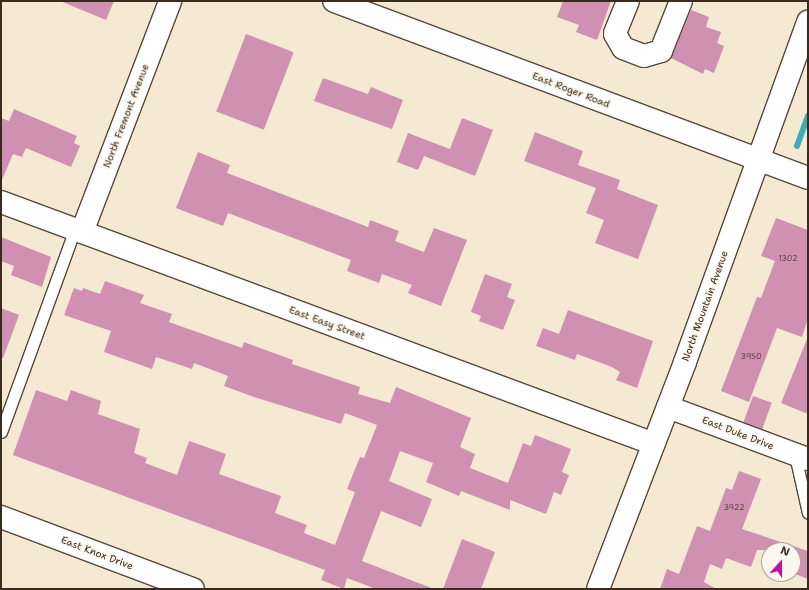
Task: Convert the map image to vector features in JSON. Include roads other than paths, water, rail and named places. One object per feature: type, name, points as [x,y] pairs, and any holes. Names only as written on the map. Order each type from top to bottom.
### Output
[{"type":"street","name":"North Fremont Avenue","points":[[79,231],[170,1]]},
{"type":"street","name":"East Roger Road","points":[[334,1],[808,178]]},
{"type":"street","points":[[628,1],[615,34],[623,48],[644,56],[661,51],[680,1]]},
{"type":"street","name":"North Mountain Avenue","points":[[598,589],[668,407],[808,22]]},
{"type":"street","name":"East Easy Street","points":[[1,202],[654,444]]},
{"type":"street","name":"East Duke Drive","points":[[668,407],[802,457]]},
{"type":"street","name":"East Knox Drive","points":[[1,516],[193,589]]},
{"type":"lane","points":[[1,432],[79,231]]},
{"type":"lane","points":[[802,457],[808,514]]},
{"type":"waterway","points":[[797,146],[808,116]]}]
